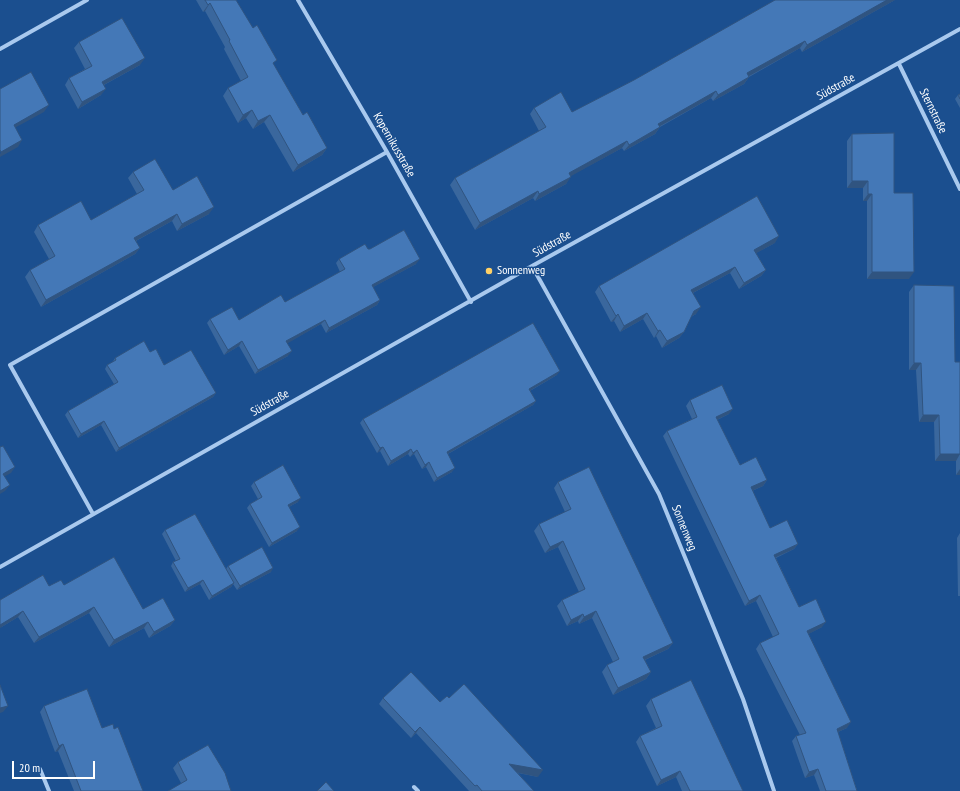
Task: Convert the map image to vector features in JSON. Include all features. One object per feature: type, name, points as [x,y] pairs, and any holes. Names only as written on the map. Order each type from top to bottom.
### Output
[{"type":"street","points":[[0,49],[87,0]]},
{"type":"street","name":"Kopernikusstraße","points":[[298,0],[471,302]]},
{"type":"street","name":"Südstraße","points":[[0,567],[471,302],[532,266],[960,29]]},
{"type":"street","name":"Sternstraße","points":[[899,64],[960,189]]},
{"type":"street","points":[[94,514],[10,365],[386,152]]},
{"type":"street","name":"Sonnenweg","points":[[532,266],[659,494],[743,699],[774,791]]},
{"type":"street","points":[[40,769],[49,791]]},
{"type":"street","points":[[414,787],[418,791]]},
{"type":"building","points":[[205,0],[236,0],[253,28],[257,25],[277,60],[273,63],[303,115],[307,112],[327,148],[298,165],[270,115],[258,121],[252,110],[243,115],[228,88],[248,77],[210,3],[208,5]]},
{"type":"building","points":[[775,0],[887,0],[807,45],[805,41],[747,73],[749,77],[718,95],[716,91],[658,124],[660,127],[629,145],[627,141],[569,173],[571,177],[539,194],[538,191],[480,223],[455,178],[546,127],[534,108],[561,92],[572,112],[634,80]]},
{"type":"building","points":[[122,18],[145,58],[102,82],[106,89],[82,102],[69,78],[92,66],[79,42]]},
{"type":"building","points":[[31,72],[49,105],[14,125],[22,140],[1,152],[0,89]]},
{"type":"building","points":[[894,133],[894,193],[913,193],[914,272],[872,272],[872,194],[868,194],[868,181],[852,181],[852,134]]},
{"type":"building","points":[[155,159],[173,190],[197,176],[214,207],[182,224],[177,214],[134,238],[140,248],[46,300],[30,270],[55,256],[38,225],[81,201],[91,220],[144,190],[133,172]]},
{"type":"building","points":[[757,196],[779,236],[754,250],[766,270],[744,283],[735,267],[691,290],[701,307],[694,311],[684,332],[667,341],[660,330],[658,331],[647,313],[624,326],[618,314],[616,316],[599,286]]},
{"type":"building","points":[[404,230],[420,259],[372,285],[380,300],[329,328],[325,320],[286,341],[292,351],[258,370],[242,341],[228,350],[210,319],[232,307],[239,320],[281,295],[285,302],[345,269],[339,259],[365,244],[368,249],[370,249]]},
{"type":"building","points":[[914,285],[954,286],[955,362],[960,362],[960,454],[940,454],[939,415],[923,415],[921,363],[914,363]]},
{"type":"building","points":[[533,323],[560,371],[529,389],[536,401],[447,452],[455,468],[437,478],[429,462],[425,465],[417,450],[413,453],[411,449],[391,461],[383,447],[380,448],[363,419]]},
{"type":"building","points":[[144,341],[150,352],[156,349],[164,365],[191,350],[216,393],[119,448],[104,421],[81,434],[68,411],[118,382],[107,365],[116,360],[115,358]]},
{"type":"building","points":[[722,385],[733,409],[716,417],[740,465],[756,457],[767,480],[751,487],[770,528],[787,520],[798,544],[774,555],[799,607],[816,599],[826,622],[807,631],[851,722],[837,729],[857,791],[826,791],[818,769],[809,772],[796,736],[806,733],[760,643],[779,634],[760,595],[749,601],[667,431],[697,417],[690,400]]},
{"type":"building","points":[[3,446],[15,467],[3,474],[10,485],[0,491],[0,447]]},
{"type":"building","points":[[283,465],[301,498],[288,505],[300,527],[272,543],[250,504],[262,497],[254,482]]},
{"type":"building","points":[[589,467],[673,643],[643,657],[651,672],[618,688],[607,665],[619,659],[596,611],[584,617],[583,614],[571,620],[562,600],[585,589],[563,541],[550,547],[539,524],[571,509],[558,482]]},
{"type":"building","points":[[195,514],[234,583],[212,596],[203,580],[188,588],[173,562],[180,559],[165,530]]},
{"type":"building","points":[[262,547],[273,568],[240,586],[228,566]]},
{"type":"building","points":[[114,557],[143,609],[163,598],[175,620],[154,632],[148,622],[114,640],[94,607],[39,637],[23,611],[0,625],[0,600],[43,575],[49,586],[61,580],[64,585]]},
{"type":"building","points":[[411,672],[440,702],[447,696],[449,698],[464,684],[543,770],[509,764],[534,791],[482,791],[477,785],[475,786],[420,727],[415,732],[383,698]]},
{"type":"building","points":[[691,680],[743,791],[690,791],[680,771],[661,780],[640,736],[662,726],[651,699]]},
{"type":"building","points":[[0,685],[8,706],[0,708]]},
{"type":"building","points":[[87,689],[102,728],[113,724],[114,729],[118,727],[143,791],[81,791],[63,744],[59,746],[44,706]]},
{"type":"building","points":[[208,745],[225,773],[231,791],[168,791],[187,780],[178,762]]},
{"type":"building","points":[[326,782],[334,791],[317,791]]},
{"type":"place","name":"Sonnenweg","points":[[489,271]]}]
